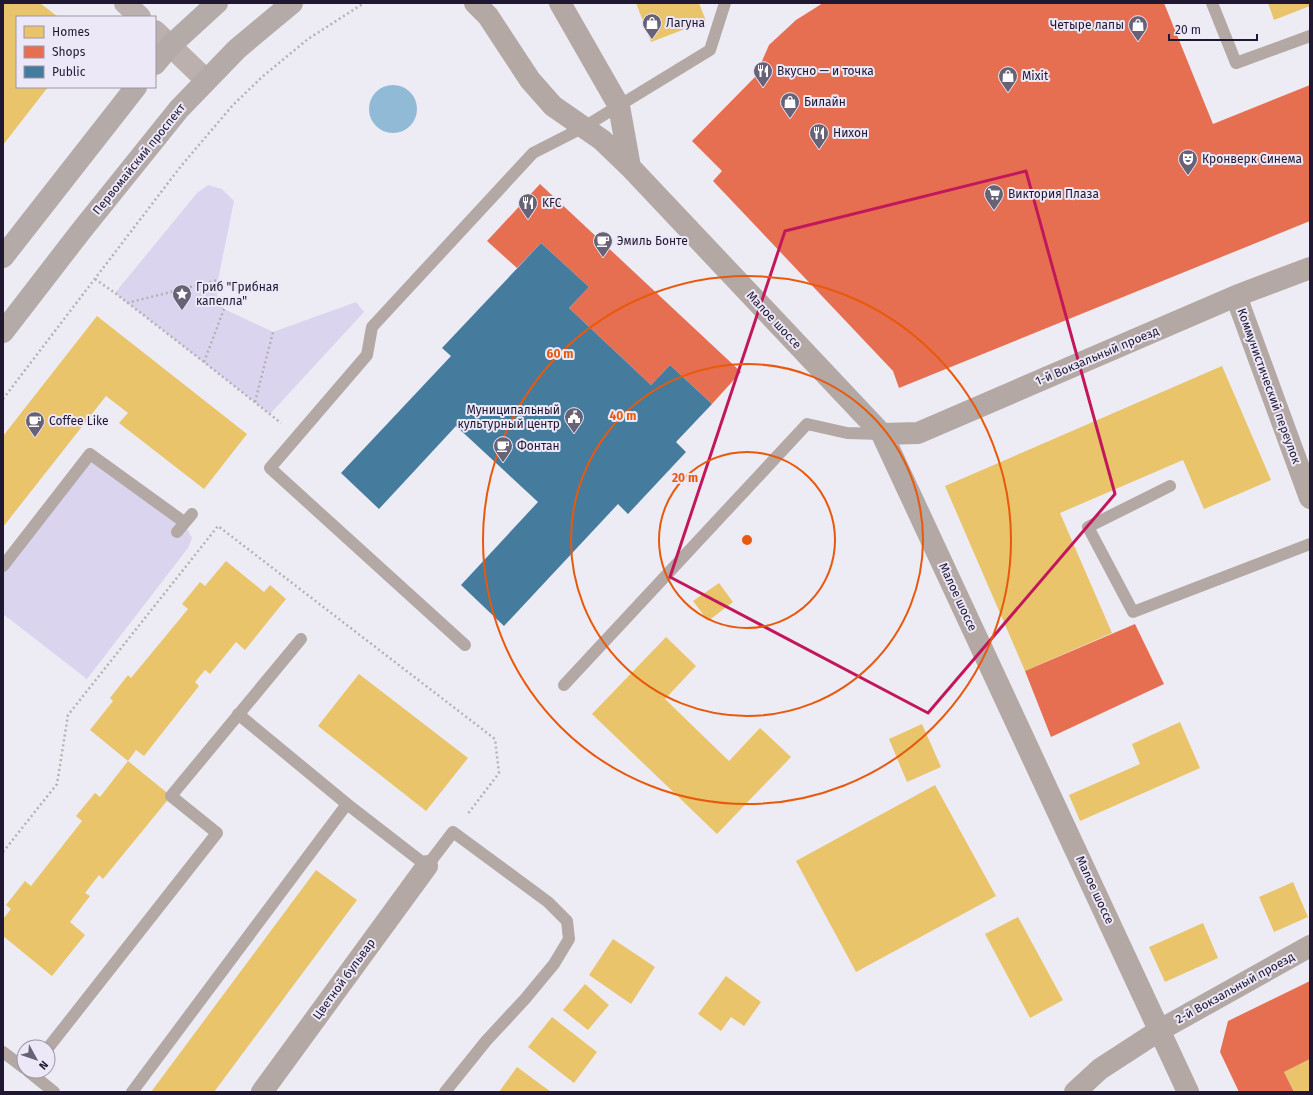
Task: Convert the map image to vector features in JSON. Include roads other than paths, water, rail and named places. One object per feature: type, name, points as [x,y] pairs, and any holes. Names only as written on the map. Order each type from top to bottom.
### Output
[{"type":"main road","points":[[156,63],[170,46],[217,3]]},
{"type":"main road","name":"Первомайский проспект","points":[[3,332],[169,121],[206,80],[237,49],[292,3]]},
{"type":"main road","points":[[3,256],[135,88]]},
{"type":"street","points":[[125,3],[139,16]]},
{"type":"street","name":"Малое шоссе","points":[[475,3],[488,16],[530,80],[554,106],[602,140],[630,167],[882,434],[1188,1092]]},
{"type":"street","points":[[560,3],[619,106],[630,167]]},
{"type":"street","points":[[156,32],[206,80]]},
{"type":"street","name":"1-й Вокзальный проезд","points":[[882,434],[918,433],[1236,296],[1310,268]]},
{"type":"street","name":"Коммунистический переулок","points":[[1236,296],[1310,498]]},
{"type":"street","name":"Цветной бульвар","points":[[262,1092],[427,866]]},
{"type":"street","name":"2-й Вокзальный проезд","points":[[1075,1092],[1100,1069],[1160,1030],[1310,946]]},
{"type":"lane","points":[[465,645],[270,468],[367,355],[372,327],[533,152],[584,127],[710,50],[725,3]]},
{"type":"lane","points":[[1212,3],[1236,63],[1310,36]]},
{"type":"lane","points":[[564,685],[807,424],[847,434],[882,434]]},
{"type":"lane","points":[[3,566],[90,454],[184,523]]},
{"type":"lane","points":[[1170,486],[1088,527],[1133,612],[1310,544]]},
{"type":"lane","points":[[55,1039],[217,833],[171,796],[301,639]]},
{"type":"lane","points":[[238,714],[347,804],[427,866],[453,832],[548,902],[567,921],[569,939],[554,964],[525,999],[486,1041],[445,1092]]},
{"type":"lane","points":[[132,1092],[347,804]]},
{"type":"lane","points":[[3,1052],[16,1062]]},
{"type":"lane","points":[[38,1079],[54,1092]]},
{"type":"water","points":[[388,85],[398,85],[407,89],[413,95],[416,100],[416,118],[407,129],[398,133],[388,133],[379,129],[373,123],[369,114],[369,104],[373,95],[379,89]]},
{"type":"place","name":"Лагуна","points":[[652,40]]},
{"type":"place","name":"Четыре лапы","points":[[1138,42]]},
{"type":"place","name":"Вкусно — и точка","points":[[763,88]]},
{"type":"place","name":"Mixit","points":[[1008,93]]},
{"type":"place","name":"Билайн","points":[[790,119]]},
{"type":"place","name":"Нихон","points":[[819,150]]},
{"type":"place","name":"Кронверк Синема","points":[[1188,176]]},
{"type":"place","name":"Виктория Плаза","points":[[994,211]]},
{"type":"place","name":"KFC","points":[[528,220]]},
{"type":"place","name":"Эмиль Бонте","points":[[603,258]]},
{"type":"place","name":"Гриб \"Грибная капелла\"","points":[[182,311]]},
{"type":"place","name":"Муниципальный культурный центр","points":[[574,434]]},
{"type":"place","name":"Coffee Like","points":[[35,438]]},
{"type":"place","name":"Фонтан","points":[[503,463]]}]
